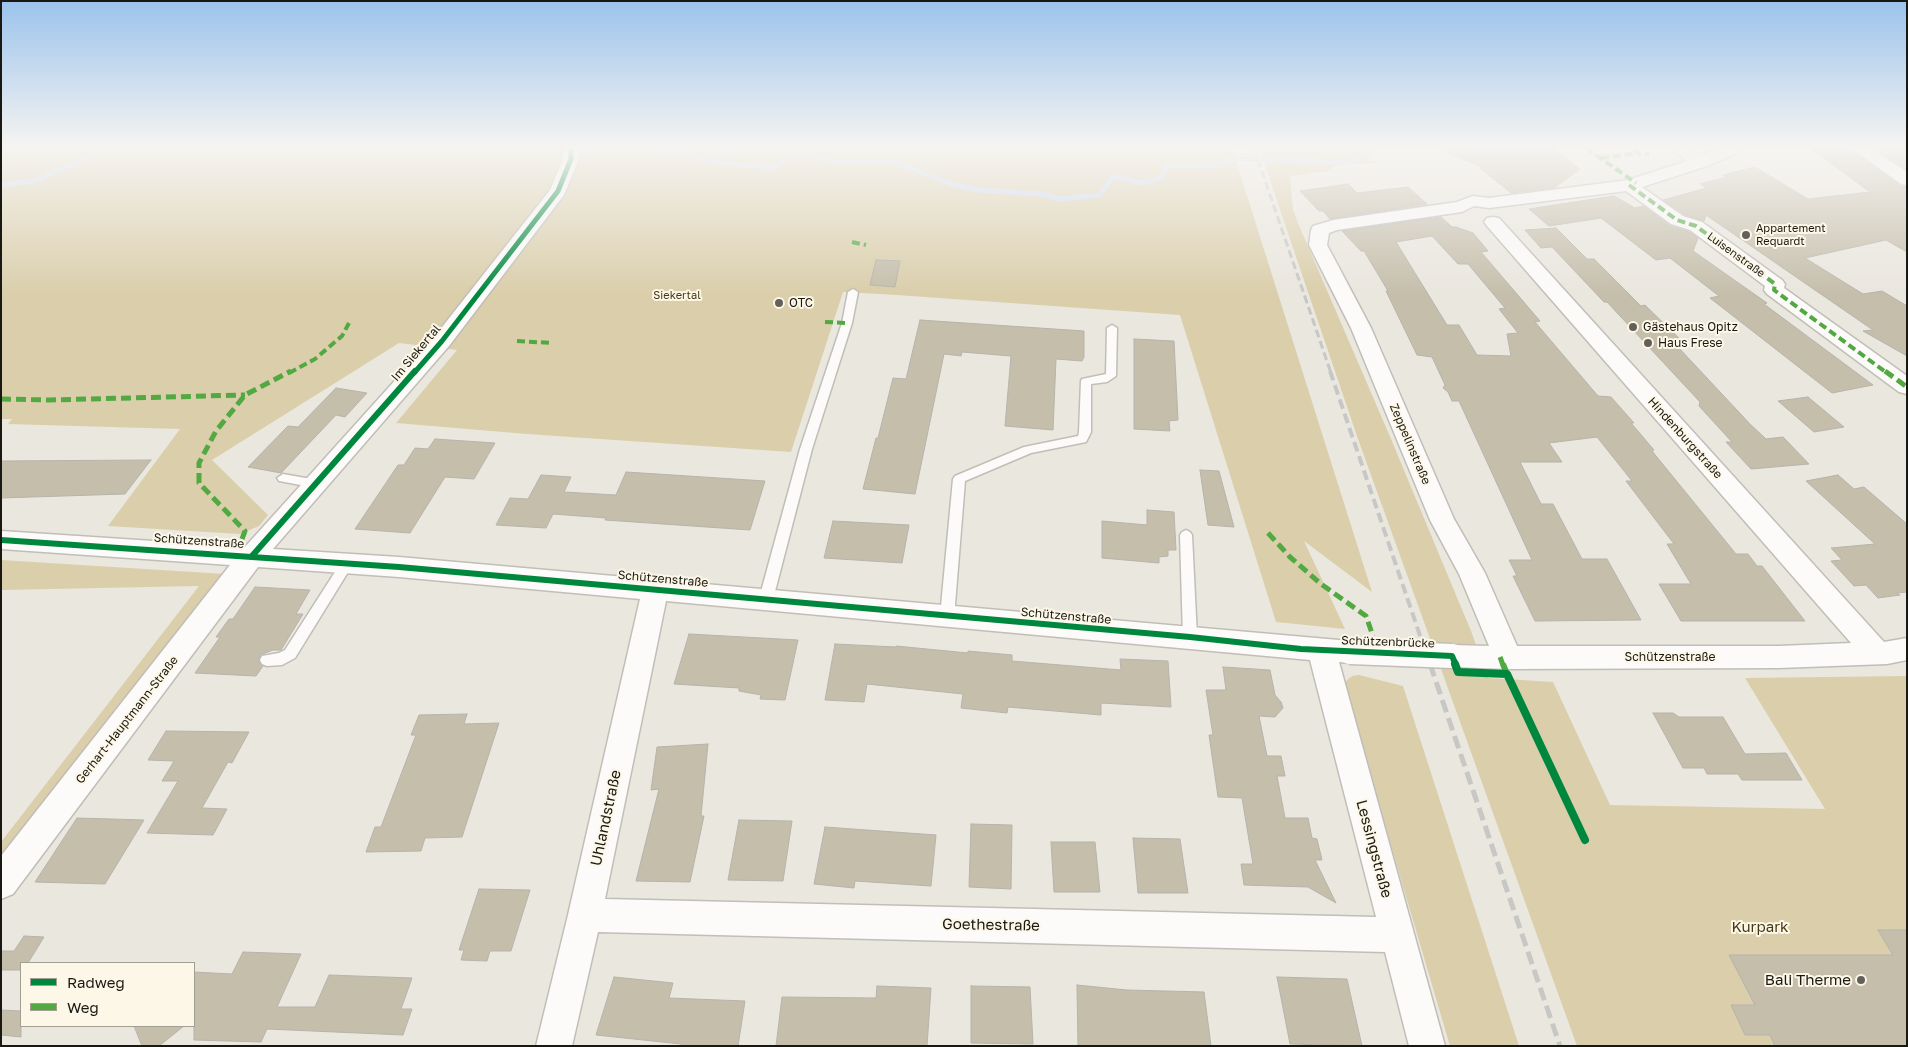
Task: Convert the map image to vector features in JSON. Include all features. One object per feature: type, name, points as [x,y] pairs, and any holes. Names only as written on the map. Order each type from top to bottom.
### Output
[{"type":"street","name":"Im Siekertal","points":[[252,556],[442,341],[553,197]]},
{"type":"street","points":[[1491,213],[1571,197]]},
{"type":"street","name":"Luisenstraße","points":[[1645,197],[1677,220],[1696,226],[1775,284],[1774,290],[1907,387]]},
{"type":"street","name":"Zeppelinstraße","points":[[1491,213],[1484,222],[1470,218],[1464,213],[1462,207],[1333,225],[1320,230],[1318,245],[1362,328],[1442,520],[1472,573],[1496,657]]},
{"type":"street","name":"Hindenburgstraße","points":[[1491,213],[1890,652]]},
{"type":"street","name":"Schützenstraße","points":[[1,540],[252,556],[766,599],[1336,652]]},
{"type":"street","name":"Gerhart-Hauptmann-Straße","points":[[1,883],[252,556]]},
{"type":"street","name":"Uhlandstraße","points":[[554,1046],[585,915],[655,590]]},
{"type":"street","name":"Schützenbrücke","points":[[1336,652],[1452,656]]},
{"type":"street","name":"Lessingstraße","points":[[1336,652],[1397,935],[1427,1046]]},
{"type":"street","name":"Schützenstraße","points":[[1452,656],[1770,657],[1890,652]]},
{"type":"street","name":"Goethestraße","points":[[585,915],[1397,935]]},
{"type":"lane","points":[[766,599],[806,449],[847,323],[853,292]]},
{"type":"lane","points":[[947,616],[950,599],[959,479],[1028,450],[1082,439],[1086,432],[1086,380],[1103,380],[1111,376],[1112,328]]},
{"type":"lane","points":[[283,478],[317,484]]},
{"type":"lane","points":[[1186,535],[1190,637]]},
{"type":"lane","points":[[267,660],[282,659],[290,654],[348,564]]},
{"type":"green space","name":"Siekertal","points":[[1,197],[1247,197],[1372,592],[1304,541],[1345,629],[1276,622],[1180,315],[843,292],[791,452],[396,423],[457,350],[399,343],[212,460],[268,515],[259,526],[240,534],[108,526],[180,429],[8,424],[12,419],[1,419]]},
{"type":"green space","name":"Kurpark","points":[[1276,197],[1292,197],[1293,209],[1298,223],[1391,439],[1471,631],[1488,678],[1553,682],[1610,805],[1825,809],[1745,678],[1907,676],[1907,1046],[1577,1046],[1358,439]]},
{"type":"green space","points":[[1,560],[225,574],[1,869],[1,842],[199,586],[1,590]]},
{"type":"green space","points":[[1359,675],[1403,686],[1519,1046],[1450,1046],[1345,689],[1346,681],[1352,676]]},
{"type":"building","points":[[1306,197],[1419,197],[1427,204],[1330,219],[1323,211],[1319,211]]},
{"type":"building","points":[[1608,197],[1616,197],[1635,208],[1643,206],[1670,226],[1689,232],[1698,238],[1693,251],[1767,303],[1764,304],[1873,385],[1832,393],[1710,298],[1719,296],[1670,258],[1656,260],[1601,218],[1549,226],[1529,209]]},
{"type":"building","points":[[1675,197],[1804,197],[1808,199],[1827,197],[1907,197],[1907,252],[1886,240],[1805,258],[1863,294],[1882,291],[1907,306],[1907,356],[1863,331],[1873,330],[1706,215],[1704,221],[1684,214],[1663,200]]},
{"type":"building","points":[[1441,217],[1452,227],[1473,233],[1488,251],[1481,252],[1540,321],[1535,322],[1598,396],[1611,397],[1634,423],[1631,423],[1736,554],[1748,554],[1757,566],[1762,566],[1805,621],[1681,621],[1659,584],[1691,584],[1667,544],[1674,544],[1626,481],[1632,481],[1597,437],[1549,443],[1562,462],[1520,462],[1541,504],[1553,504],[1582,559],[1607,559],[1641,620],[1535,621],[1513,576],[1517,576],[1509,560],[1532,560],[1459,401],[1452,401],[1448,392],[1443,388],[1445,385],[1432,357],[1417,355],[1386,291],[1388,291],[1364,251],[1361,251],[1342,231]],"holes":[[[1432,236],[1458,264],[1468,264],[1505,308],[1499,309],[1518,333],[1507,334],[1511,356],[1477,355],[1459,325],[1447,325],[1396,242]]]},
{"type":"building","points":[[1556,228],[1587,259],[1594,259],[1641,306],[1645,305],[1687,346],[1678,347],[1766,439],[1783,437],[1809,464],[1751,469],[1726,442],[1732,442],[1699,406],[1700,402],[1607,302],[1604,302],[1552,247],[1541,248],[1525,230]]},
{"type":"building","points":[[876,260],[900,261],[895,287],[870,285]]},
{"type":"building","points":[[920,320],[1084,331],[1084,357],[1082,361],[1056,359],[1053,430],[1005,426],[1011,356],[962,352],[961,356],[944,354],[915,494],[863,489],[893,378],[906,379]]},
{"type":"building","points":[[1134,339],[1174,341],[1178,420],[1169,421],[1170,431],[1134,429]]},
{"type":"building","points":[[336,388],[367,393],[345,417],[336,415],[281,473],[248,467],[288,426],[298,427]]},
{"type":"building","points":[[1808,397],[1844,427],[1814,432],[1778,401]]},
{"type":"building","points":[[435,439],[495,443],[474,479],[445,477],[410,533],[355,529],[398,465],[404,465],[415,448],[428,449]]},
{"type":"building","points":[[151,460],[125,494],[1,498],[1,461]]},
{"type":"building","points":[[1200,470],[1219,471],[1234,527],[1208,525]]},
{"type":"building","points":[[626,472],[765,481],[750,530],[605,520],[606,518],[553,514],[546,528],[496,525],[510,498],[528,499],[541,475],[571,477],[564,492],[616,495]]},
{"type":"building","points":[[1838,475],[1854,489],[1864,487],[1907,524],[1907,592],[1897,593],[1900,595],[1878,598],[1866,585],[1854,586],[1831,561],[1842,560],[1831,548],[1875,544],[1806,481]]},
{"type":"building","points":[[1147,510],[1174,512],[1176,550],[1168,550],[1168,556],[1159,557],[1159,563],[1102,558],[1102,521],[1147,525]]},
{"type":"building","points":[[833,521],[909,525],[902,563],[824,558]]},
{"type":"building","points":[[255,587],[310,590],[296,614],[303,614],[281,650],[273,650],[260,655],[258,661],[263,666],[256,676],[195,673],[220,637],[216,637],[229,619],[233,619]]},
{"type":"building","points":[[689,634],[798,640],[785,700],[760,699],[761,695],[739,691],[739,688],[674,684]]},
{"type":"building","points":[[835,644],[896,646],[1012,655],[1012,661],[1121,670],[1120,659],[1168,661],[1171,707],[1101,703],[1101,715],[1008,707],[1007,713],[961,708],[963,694],[867,684],[864,702],[825,700]]},
{"type":"building","points":[[1223,667],[1270,670],[1275,695],[1283,708],[1275,717],[1259,716],[1267,756],[1281,756],[1285,776],[1277,776],[1285,818],[1308,818],[1312,838],[1317,839],[1322,860],[1315,860],[1336,903],[1308,887],[1244,885],[1241,864],[1253,864],[1242,798],[1218,797],[1209,735],[1213,735],[1206,690],[1226,690]]},
{"type":"building","points":[[1653,713],[1673,713],[1679,717],[1723,717],[1745,754],[1786,753],[1802,780],[1742,780],[1738,774],[1707,774],[1704,768],[1683,768]]},
{"type":"building","points":[[467,714],[464,724],[499,723],[462,837],[425,838],[421,851],[366,852],[375,827],[381,827],[416,735],[411,735],[419,715]]},
{"type":"building","points":[[166,731],[249,732],[232,763],[228,762],[202,808],[227,809],[213,835],[147,833],[178,781],[162,781],[174,761],[148,760]]},
{"type":"building","points":[[708,744],[701,816],[704,816],[690,882],[636,881],[659,789],[651,790],[657,747]]},
{"type":"building","points":[[77,818],[144,820],[105,884],[35,882]]},
{"type":"building","points":[[739,820],[792,821],[783,881],[728,880]]},
{"type":"building","points":[[971,824],[1012,825],[1011,889],[969,887]]},
{"type":"building","points":[[825,827],[936,835],[931,886],[855,881],[854,888],[814,884]]},
{"type":"building","points":[[1133,838],[1180,839],[1188,893],[1138,893]]},
{"type":"building","points":[[1051,842],[1095,842],[1100,892],[1054,892]]},
{"type":"building","points":[[479,889],[530,890],[511,951],[490,951],[487,961],[461,960],[464,950],[459,950]]},
{"type":"building","name":"Bali Therme","points":[[1878,930],[1907,930],[1907,1046],[1775,1046],[1770,1035],[1745,1035],[1731,1005],[1755,1005],[1729,955],[1893,955]]},
{"type":"building","points":[[24,936],[44,937],[29,962],[20,962],[20,970],[1,970],[1,951],[14,951]]},
{"type":"building","points":[[243,952],[301,954],[277,1007],[315,1007],[329,975],[412,978],[401,1009],[412,1009],[403,1035],[267,1029],[261,1042],[194,1040],[195,972],[232,974]]},
{"type":"building","points":[[614,977],[673,983],[669,998],[745,1001],[738,1046],[681,1046],[681,1044],[596,1035]]},
{"type":"building","points":[[1277,977],[1347,979],[1362,1046],[1290,1044]]},
{"type":"building","points":[[1077,985],[1127,990],[1204,992],[1211,1046],[1078,1046]]},
{"type":"building","points":[[877,986],[931,988],[927,1046],[776,1046],[782,997],[876,998]]},
{"type":"building","points":[[971,986],[1030,987],[1033,1044],[971,1043]]},
{"type":"building","points":[[1,1010],[20,1011],[21,1037],[1,1035]]},
{"type":"building","points":[[134,1027],[183,1027],[159,1046],[142,1046]]},
{"type":"waterway","points":[[1051,197],[1059,199],[1080,197]]},
{"type":"railway","points":[[1271,197],[1331,373]]},
{"type":"railway","points":[[1330,371],[1430,665]]},
{"type":"railway","points":[[1430,664],[1560,1046]]},
{"type":"marked path","points":[[1645,197],[1677,220],[1696,226],[1775,284],[1774,290],[1907,387]]},
{"type":"marked path","points":[[852,242],[866,245]]},
{"type":"marked path","points":[[825,322],[847,323]]},
{"type":"marked path","points":[[242,539],[245,531],[199,483],[199,463],[216,431],[245,395],[315,359],[342,336],[349,323]]},
{"type":"marked path","points":[[517,341],[552,343]]},
{"type":"marked path","points":[[1,399],[49,400],[245,395]]},
{"type":"marked path","points":[[1268,533],[1290,557],[1321,584],[1366,616],[1373,636]]},
{"type":"marked path","points":[[1500,657],[1508,677]]},
{"type":"cycle path","points":[[252,556],[442,341],[553,197]]},
{"type":"cycle path","points":[[1,540],[399,567],[1190,637],[1301,649],[1452,656],[1458,672],[1507,674],[1585,840]]},
{"type":"place","name":"Appartement Requardt","points":[[1746,235]]},
{"type":"place","name":"OTC","points":[[779,303]]},
{"type":"place","name":"Gästehaus Opitz","points":[[1633,327]]},
{"type":"place","name":"Haus Frese","points":[[1648,343]]},
{"type":"place","name":"Bali Therme","points":[[1861,980]]}]
